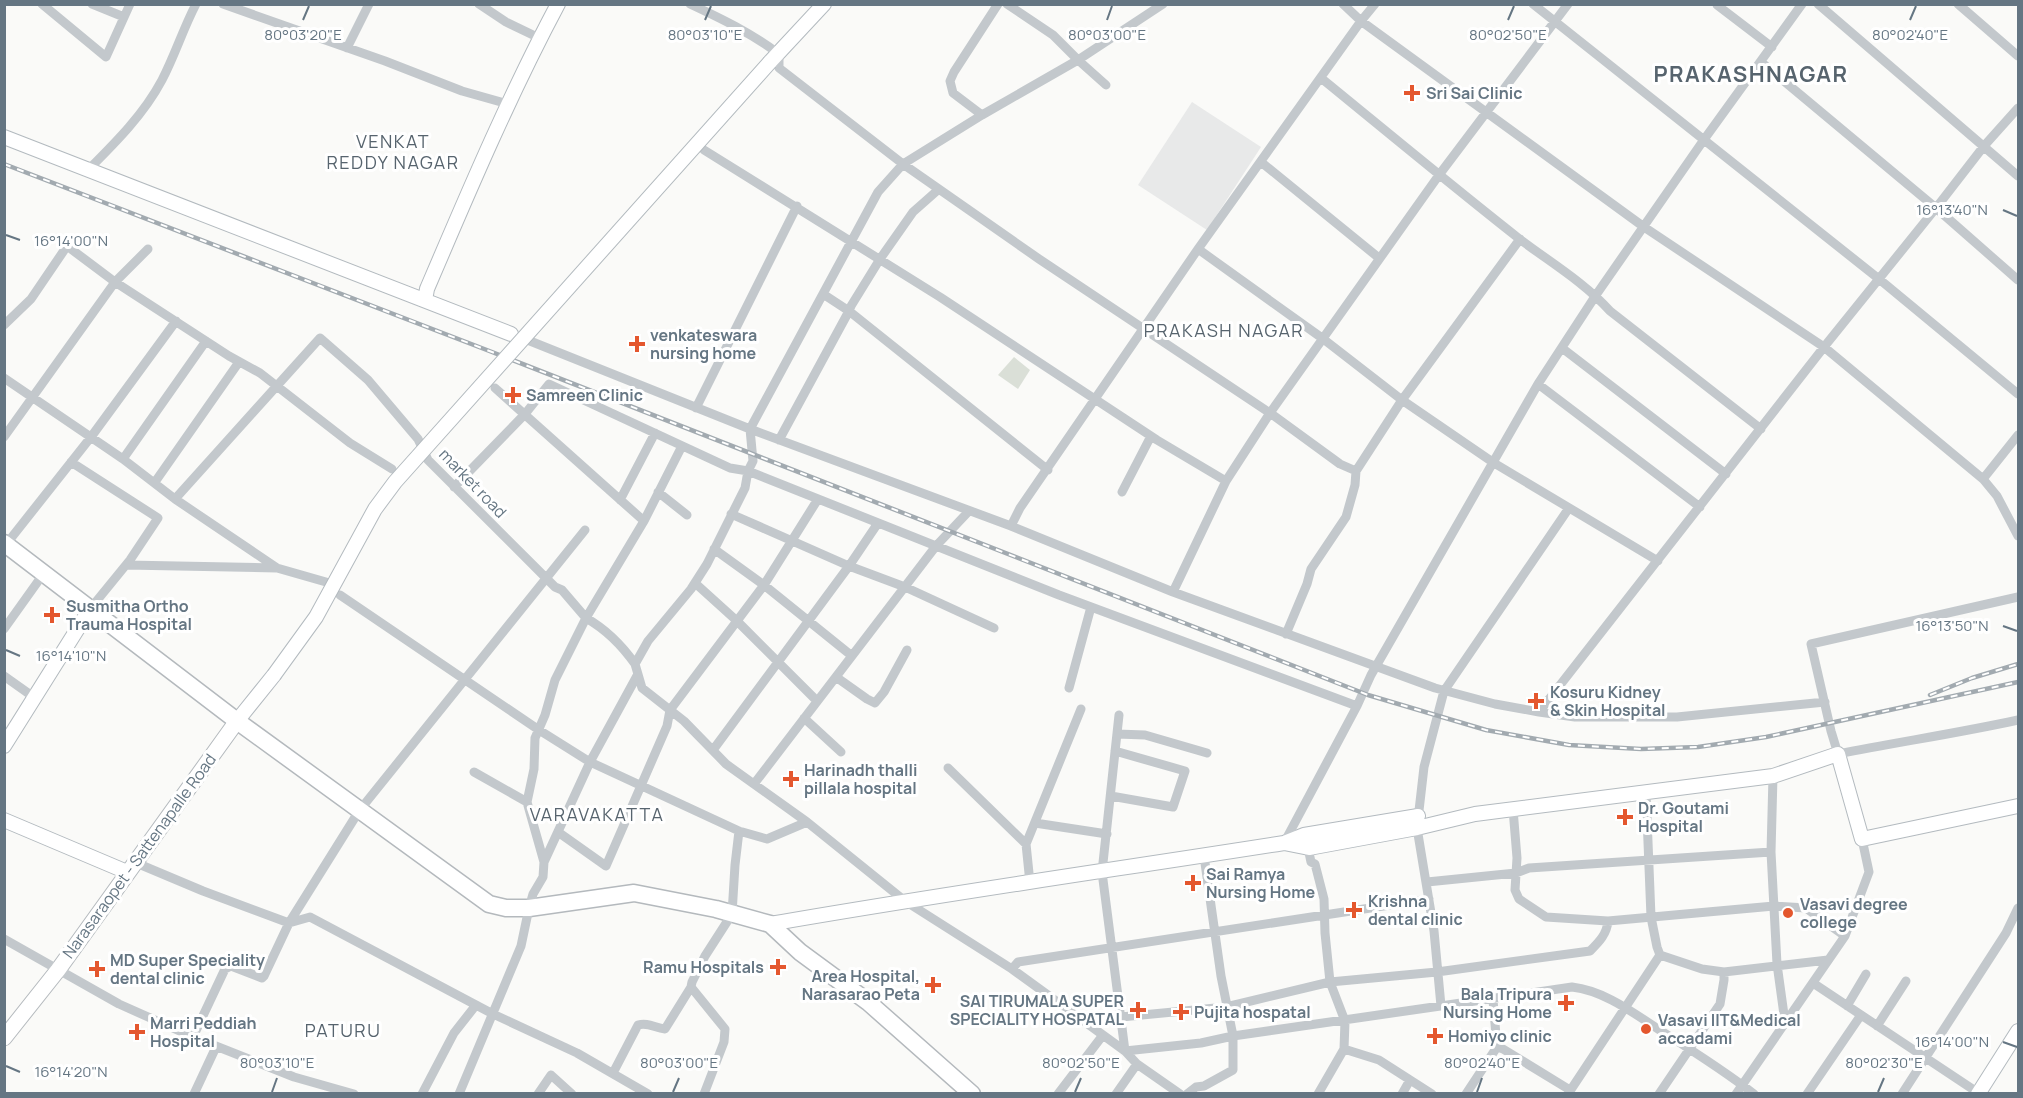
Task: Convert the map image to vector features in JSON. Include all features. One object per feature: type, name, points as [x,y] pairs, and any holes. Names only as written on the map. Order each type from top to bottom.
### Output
[{"type":"highway","points":[[5,545],[237,721],[489,904],[506,909],[529,908],[634,893],[770,924],[800,952],[868,1002],[972,1094]]},
{"type":"main road","points":[[421,298],[454,207],[548,4]]},
{"type":"main road","points":[[421,298],[534,50],[558,4]]},
{"type":"main road","name":"Narasaraopet - Sattenapalle Road","points":[[4,1038],[58,970],[130,867],[237,721],[274,675],[315,616],[375,509],[395,482],[825,4]]},
{"type":"main road","points":[[4,137],[511,334]]},
{"type":"main road","points":[[4,746],[90,609]]},
{"type":"main road","points":[[770,924],[1418,822],[1773,776],[1838,754],[1862,839],[2019,807]]},
{"type":"main road","points":[[4,820],[130,867]]},
{"type":"main road","points":[[1979,1093],[2019,1030]]},
{"type":"street","points":[[42,4],[106,57],[129,4]]},
{"type":"street","points":[[92,4],[124,18]]},
{"type":"street","points":[[89,169],[115,143],[161,82],[196,4]]},
{"type":"street","points":[[223,4],[386,61],[462,91],[501,102]]},
{"type":"street","points":[[347,48],[369,4]]},
{"type":"street","points":[[479,4],[506,22],[533,35]]},
{"type":"street","points":[[690,4],[734,24],[775,58],[778,68],[903,164],[1039,259],[1270,413],[1340,464],[1356,471]]},
{"type":"street","points":[[982,115],[953,93],[950,81],[998,4]]},
{"type":"street","points":[[1007,4],[1053,35],[1106,85]]},
{"type":"street","points":[[544,862],[590,762],[637,669],[648,641],[695,582],[745,489],[748,471],[753,461],[750,429],[878,192],[903,164],[1078,60],[1163,4]]},
{"type":"street","points":[[1343,4],[1361,21],[1644,227],[1824,347],[1983,479],[1997,496],[2019,536]]},
{"type":"street","points":[[1011,526],[1020,508],[1198,249],[1375,4]]},
{"type":"street","points":[[1533,4],[1879,279],[2019,394]]},
{"type":"street","points":[[1173,592],[1226,481],[1270,413],[1439,175],[1568,4]]},
{"type":"street","points":[[1284,843],[1376,667],[1538,384],[1703,141],[1802,4]]},
{"type":"street","points":[[1818,4],[2019,176]]},
{"type":"street","points":[[1958,4],[2019,56]]},
{"type":"street","points":[[1717,5],[1772,47]]},
{"type":"street","points":[[1761,62],[2019,280]]},
{"type":"street","points":[[1321,78],[1439,175],[1596,296],[1610,311],[1761,429]]},
{"type":"street","points":[[1539,712],[1824,347],[1984,146],[2019,108]]},
{"type":"street","points":[[704,150],[880,259],[1095,401],[1226,481]]},
{"type":"street","points":[[1261,162],[1379,258]]},
{"type":"street","points":[[779,440],[850,306],[913,212],[939,189]]},
{"type":"street","points":[[696,408],[797,206]]},
{"type":"street","points":[[1286,634],[1311,569],[1346,517],[1355,485],[1356,471],[1402,400],[1520,239]]},
{"type":"street","points":[[4,325],[31,299],[67,246],[115,282],[239,362],[260,373],[350,443],[392,469]]},
{"type":"street","points":[[4,437],[35,397],[115,282],[148,249]]},
{"type":"street","points":[[1198,249],[1322,338],[1402,400],[1494,463],[1658,561]]},
{"type":"street","points":[[823,294],[849,311],[1048,470]]},
{"type":"street","points":[[5,545],[91,437],[176,321]]},
{"type":"street","points":[[511,334],[750,429],[1011,526],[1173,592],[1444,691],[1539,712],[1575,717],[1677,717],[1826,702]]},
{"type":"street","name":"market road","points":[[275,385],[320,338],[368,380],[418,439],[428,460],[454,487],[555,587],[562,590],[586,618],[602,627],[621,644],[637,669],[642,688],[684,721],[726,764],[807,822],[905,901],[1012,969],[1180,1094]]},
{"type":"street","points":[[123,459],[206,341]]},
{"type":"street","points":[[1562,348],[1726,474]]},
{"type":"street","points":[[155,482],[239,362]]},
{"type":"street","points":[[4,378],[35,397],[155,482],[175,499],[277,568]]},
{"type":"street","points":[[454,487],[525,414],[549,384],[730,468],[748,471],[1091,607],[1357,706]]},
{"type":"street","points":[[1538,384],[1700,507]]},
{"type":"street","points":[[175,499],[275,385]]},
{"type":"street","points":[[495,388],[644,521]]},
{"type":"street","points":[[620,500],[655,433]]},
{"type":"street","points":[[1983,479],[2019,435]]},
{"type":"street","points":[[1122,492],[1151,436]]},
{"type":"street","points":[[459,1094],[521,946],[529,908],[543,877],[544,862],[527,802],[534,769],[536,738],[555,680],[586,618],[644,521],[682,446]]},
{"type":"street","points":[[71,462],[158,518],[126,565],[90,609]]},
{"type":"street","points":[[658,492],[687,515]]},
{"type":"street","points":[[558,832],[606,866],[667,726],[670,710],[764,585],[794,541],[818,499]]},
{"type":"street","points":[[1441,1006],[1418,822],[1424,767],[1444,691],[1569,508]]},
{"type":"street","points":[[754,784],[936,546],[969,510]]},
{"type":"street","points":[[731,514],[849,566],[905,587],[994,628]]},
{"type":"street","points":[[713,750],[849,566],[878,523]]},
{"type":"street","points":[[193,1037],[225,969],[231,966],[262,978],[264,976],[289,923],[359,811],[585,530]]},
{"type":"street","points":[[714,549],[764,585],[852,656]]},
{"type":"street","points":[[126,565],[277,568],[326,582]]},
{"type":"street","points":[[4,628],[44,573]]},
{"type":"street","points":[[695,582],[817,701]]},
{"type":"street","points":[[340,595],[464,680],[590,762],[739,831],[767,839],[807,822]]},
{"type":"street","points":[[2019,597],[1811,644],[1838,754],[2019,720]]},
{"type":"street","points":[[1069,688],[1091,607]]},
{"type":"street","points":[[836,677],[867,699],[876,702],[907,650]]},
{"type":"street","points":[[4,676],[35,698]]},
{"type":"street","points":[[1030,883],[1026,844],[1081,709]]},
{"type":"street","points":[[1119,715],[1102,872],[1125,1051],[1201,1043],[1233,1036],[1572,987],[1592,991],[1624,1007],[1754,1094]]},
{"type":"street","points":[[804,718],[841,752]]},
{"type":"street","points":[[1117,734],[1145,735],[1208,753]]},
{"type":"street","points":[[1111,796],[1173,807],[1185,771],[1115,751]]},
{"type":"street","points":[[948,768],[1026,844]]},
{"type":"street","points":[[474,772],[527,802]]},
{"type":"street","points":[[1773,776],[1771,852],[1777,964],[1785,1023]]},
{"type":"street","points":[[1646,792],[1651,916],[1656,946],[1660,955],[1702,969],[1724,972],[1777,964],[1828,960]]},
{"type":"street","points":[[1513,809],[1517,858],[1515,890],[1519,899],[1546,917],[1608,921],[1774,906],[1806,908],[1845,936]]},
{"type":"street","points":[[1035,823],[1107,834]]},
{"type":"street","points":[[613,1073],[638,1024],[645,1023],[665,1029],[691,987],[705,956],[732,914],[739,831]]},
{"type":"street","points":[[1736,1094],[1845,936],[1869,872],[1862,839]]},
{"type":"street","points":[[1306,841],[1311,862],[1315,864],[1324,900],[1330,982],[1345,1021],[1344,1049],[1318,1094]]},
{"type":"street","points":[[1427,882],[1516,873],[1528,868],[1771,852]]},
{"type":"street","points":[[1186,1094],[1196,1087],[1205,1090],[1233,1070],[1233,1036],[1226,1007],[1204,856]]},
{"type":"street","points":[[130,867],[289,923],[310,918],[317,920],[493,1014],[577,1053],[613,1073],[636,1090],[648,1094]]},
{"type":"street","points":[[1012,969],[1018,962],[1429,899]]},
{"type":"street","points":[[1902,1094],[2006,933],[2019,908]]},
{"type":"street","points":[[1121,1017],[1226,1007],[1330,982],[1437,972],[1590,951],[1600,941],[1608,921]]},
{"type":"street","points":[[4,939],[119,1004],[193,1037],[294,1077],[354,1094]]},
{"type":"street","points":[[1497,1047],[1569,1092],[1660,955]]},
{"type":"street","points":[[1659,1094],[1720,1004],[1724,972]]},
{"type":"street","points":[[1847,1006],[1866,974]]},
{"type":"street","points":[[1877,1026],[1906,981]]},
{"type":"street","points":[[1813,983],[1979,1093]]},
{"type":"street","points":[[691,987],[725,1029],[724,1042],[704,1094]]},
{"type":"street","points":[[1466,1094],[1497,1047],[1493,1000]]},
{"type":"street","points":[[422,1094],[440,1057],[476,1005]]},
{"type":"street","points":[[1807,1094],[1862,1015]]},
{"type":"street","points":[[1058,1094],[1103,1035]]},
{"type":"street","points":[[194,1094],[216,1047]]},
{"type":"street","points":[[1344,1049],[1379,1060],[1432,1094]]},
{"type":"street","points":[[1116,1094],[1137,1064]]},
{"type":"street","points":[[538,1094],[551,1075],[572,1094]]},
{"type":"street","points":[[1402,1094],[1410,1080]]},
{"type":"shaded area","points":[[1192,102],[1261,147],[1207,230],[1138,185]]},
{"type":"shaded area","points":[[1014,357],[1030,370],[1018,389],[998,375]]},
{"type":"railway","points":[[4,164],[492,352],[1368,695],[1486,730],[1569,745],[1641,749],[1698,747],[1766,737],[2018,682]]},
{"type":"railway","points":[[1930,695],[1972,678],[2018,664]]},
{"type":"place","name":"Sri Sai Clinic","points":[[1412,93]]},
{"type":"place","name":"venkateswara nursing home","points":[[637,344]]},
{"type":"place","name":"Samreen Clinic","points":[[513,395]]},
{"type":"place","name":"Susmitha Ortho Trauma Hospital","points":[[52,615]]},
{"type":"place","name":"Kosuru Kidney & Skin Hospital","points":[[1536,701]]},
{"type":"place","name":"Harinadh thalli pillala hospital","points":[[791,779]]},
{"type":"place","name":"Dr. Goutami Hospital","points":[[1625,817]]},
{"type":"place","name":"Sai Ramya Nursing Home","points":[[1193,883]]},
{"type":"place","name":"Krishna dental clinic","points":[[1354,910]]},
{"type":"place","name":"Vasavi degree college","points":[[1788,913]]},
{"type":"place","name":"Ramu Hospitals","points":[[778,967]]},
{"type":"place","name":"MD Super Speciality dental clinic","points":[[97,969]]},
{"type":"place","name":"Area Hospital, Narasarao Peta","points":[[933,985]]},
{"type":"place","name":"Bala Tripura Nursing Home","points":[[1566,1003]]},
{"type":"place","name":"SAI TIRUMALA SUPER SPECIALITY HOSPATAL","points":[[1138,1010]]},
{"type":"place","name":"Pujita hospatal","points":[[1181,1012]]},
{"type":"place","name":"Vasavi IIT&Medical accadami","points":[[1646,1029]]},
{"type":"place","name":"Marri Peddiah Hospital","points":[[137,1032]]},
{"type":"place","name":"Homiyo clinic","points":[[1435,1036]]},
{"type":"district","name":"PRAKASHNAGAR","points":[[1751,74]]},
{"type":"district","name":"VENKAT REDDY NAGAR","points":[[393,152]]},
{"type":"district","name":"PRAKASH NAGAR","points":[[1224,331]]},
{"type":"district","name":"VARAVAKATTA","points":[[597,815]]},
{"type":"district","name":"PATURU","points":[[343,1031]]}]
